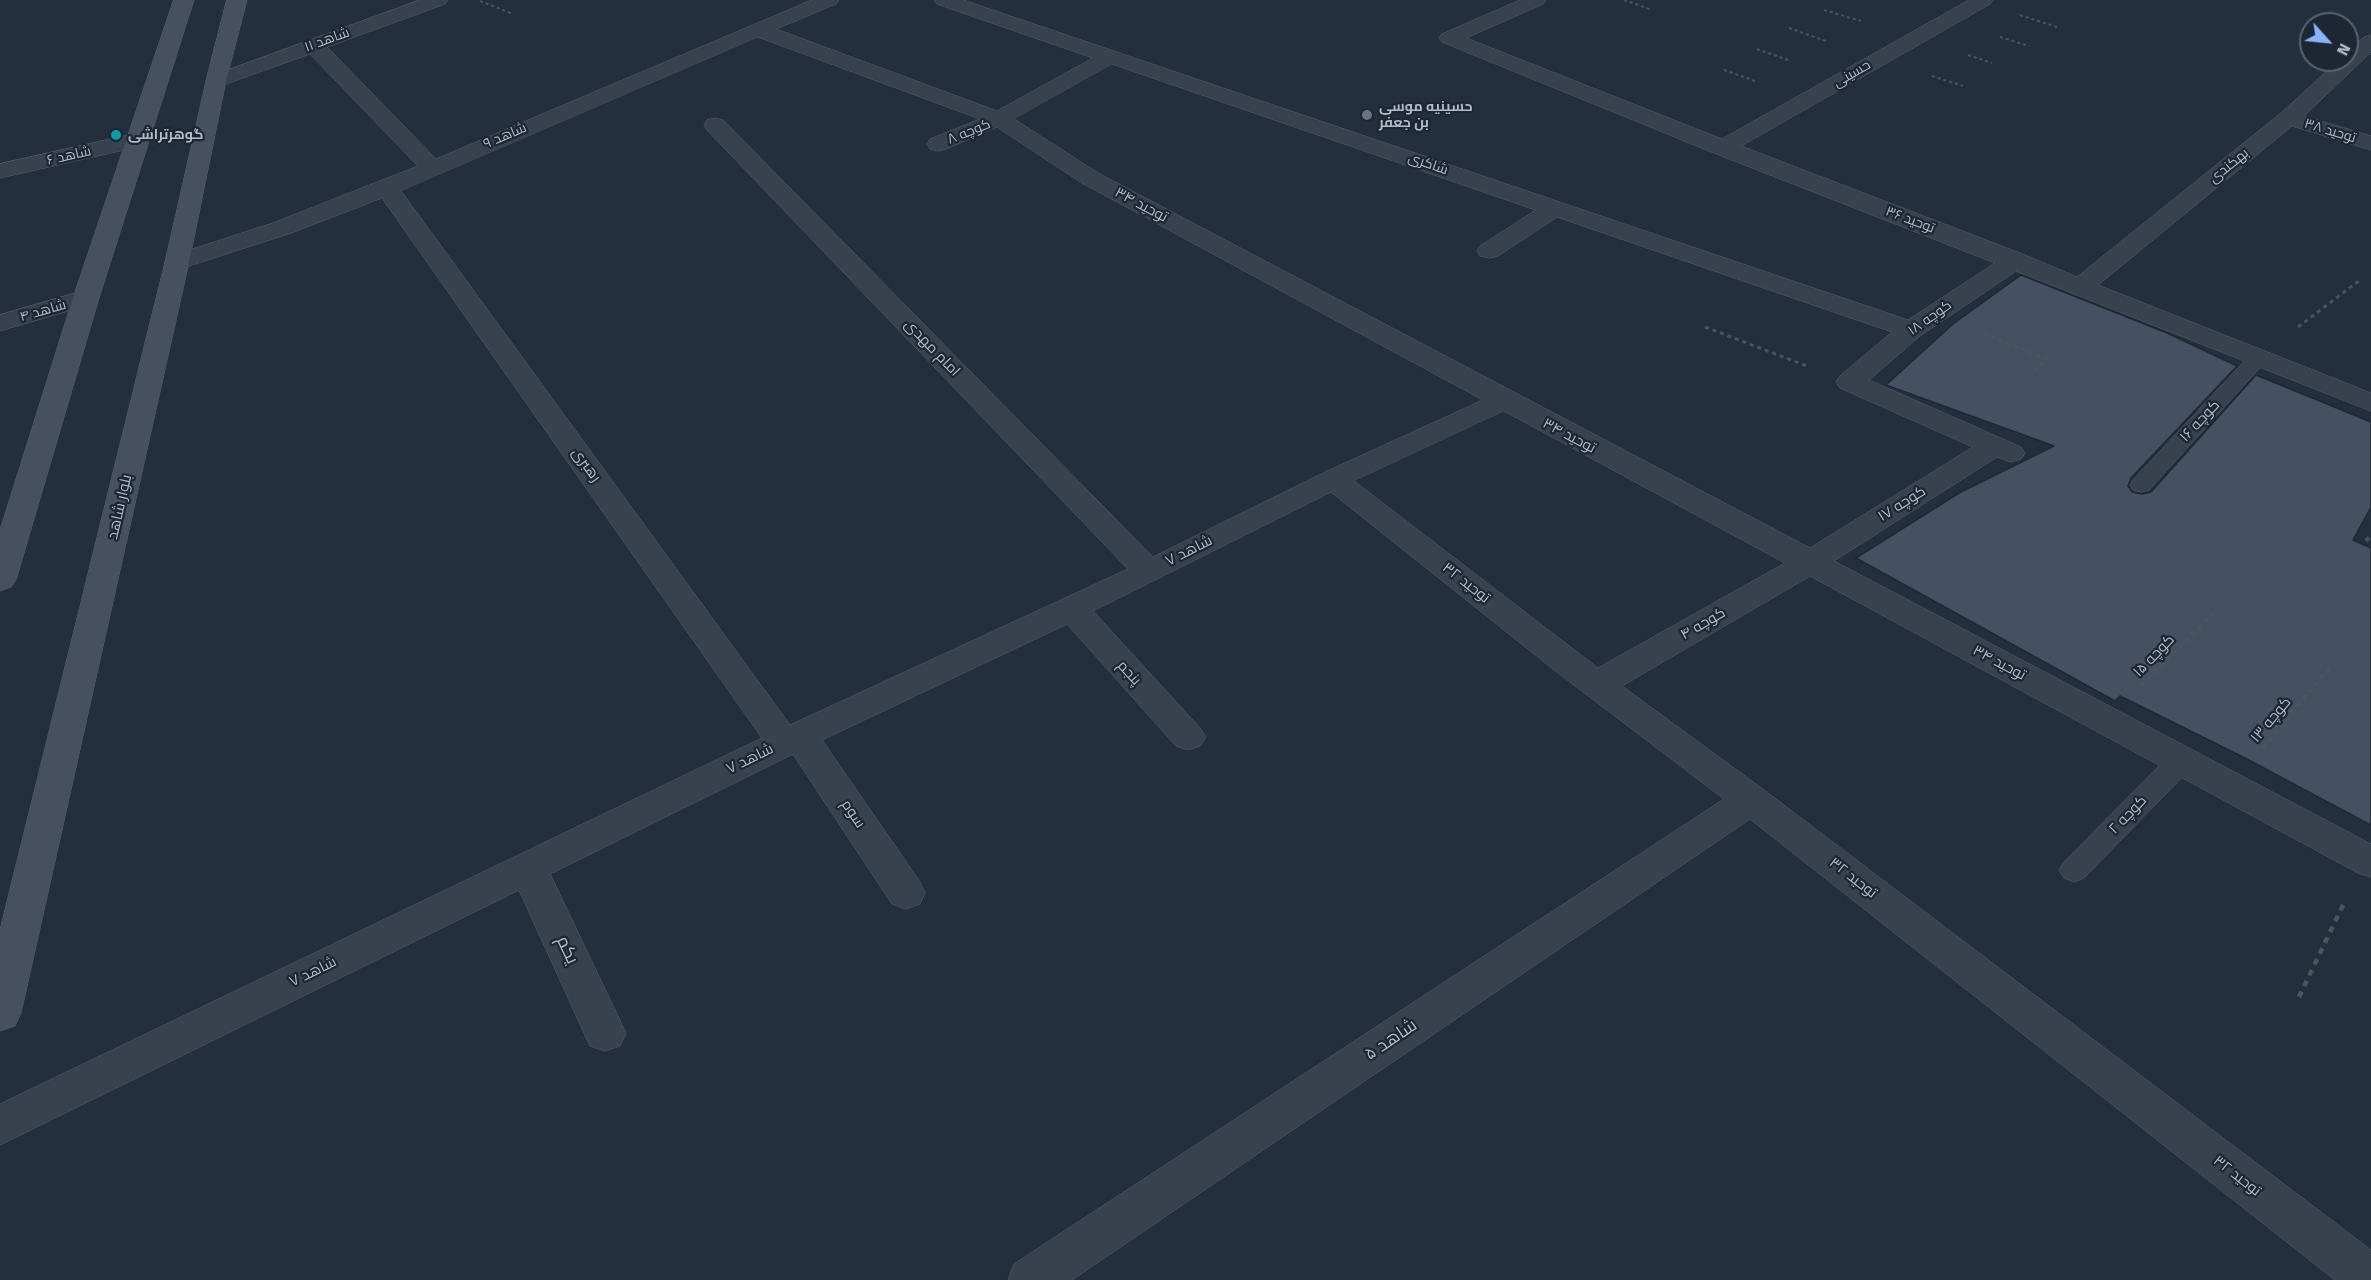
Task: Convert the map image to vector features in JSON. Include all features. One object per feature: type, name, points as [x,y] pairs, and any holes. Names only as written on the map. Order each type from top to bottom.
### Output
[{"type":"main road","points":[[0,580],[86,298],[184,0]]},
{"type":"main road","name":"بلوار شاهد","points":[[0,1013],[177,262],[216,81],[237,0]]},
{"type":"street","name":"شاهد ۱۱","points":[[216,81],[438,0]]},
{"type":"street","name":"شاهد ۹","points":[[177,262],[282,228],[387,188],[431,167],[829,0]]},
{"type":"street","name":"شاکری","points":[[944,0],[1911,330]]},
{"type":"street","name":"توحید ۳۶","points":[[1536,0],[1449,38],[1722,148],[2082,286],[2371,403]]},
{"type":"street","name":"حسینی","points":[[1722,148],[1983,0]]},
{"type":"street","name":"توحید ۳۴","points":[[759,30],[999,119],[1090,178],[2368,861]]},
{"type":"street","name":"بهکندی","points":[[2082,286],[2289,118],[2371,41]]},
{"type":"street","points":[[313,45],[431,167]]},
{"type":"street","name":"کوچه ۸","points":[[938,144],[999,119],[1111,56]]},
{"type":"street","name":"توحید ۳۸","points":[[2289,118],[2371,143]]},
{"type":"street","name":"امام مهدی","points":[[715,124],[1149,572]]},
{"type":"street","name":"شاهد ۶","points":[[0,171],[138,140]]},
{"type":"street","name":"رهبری","points":[[387,188],[792,739]]},
{"type":"street","points":[[1489,251],[1555,208]]},
{"type":"street","name":"کوچه ۱۸","points":[[1850,382],[1911,330],[2016,260]]},
{"type":"street","name":"شاهد ۴","points":[[0,323],[86,298]]},
{"type":"street","name":"کوچه ۱۷","points":[[1809,563],[2004,450],[1850,382]]},
{"type":"street","name":"شاهد ۷","points":[[0,1125],[792,739],[1149,572],[1333,479],[1504,401]]},
{"type":"street","name":"توحید ۳۲","points":[[1333,479],[2369,1279]]},
{"type":"street","name":"کوچه ۴","points":[[1598,684],[1809,563]]},
{"type":"street","name":"پنجم","points":[[1071,608],[1188,737]]},
{"type":"street","name":"سوم","points":[[792,739],[906,893]]},
{"type":"street","name":"شاهد ۵","points":[[1031,1280],[1751,800]]},
{"type":"street","name":"یکم","points":[[528,867],[605,1033]]},
{"type":"lane","name":"کوچه ۱۶","points":[[2141,485],[2259,357]]},
{"type":"lane","name":"کوچه ۲","points":[[2074,870],[2182,760]]},
{"type":"path","points":[[477,0],[513,14]]},
{"type":"path","points":[[1624,0],[1652,10]]},
{"type":"path","points":[[2259,357],[2360,280]]},
{"type":"path","points":[[1934,314],[2047,359],[2031,373]]},
{"type":"path","points":[[1705,327],[1850,382]]},
{"type":"path","points":[[2366,541],[2371,535]]},
{"type":"path","name":"کوچه ۱۵","points":[[2107,721],[2218,608]]},
{"type":"path","name":"کوچه ۱۳","points":[[2230,787],[2329,668]]},
{"type":"path","points":[[2299,997],[2368,861]]},
{"type":"building","points":[[2021,275],[2167,333],[2237,366],[2131,478],[2128,486],[2132,492],[2142,494],[2151,492],[2256,375],[2371,422],[2371,507],[2353,540],[2371,548],[2371,825],[2243,757],[2120,696],[2115,701],[1856,558],[1959,493],[2054,446],[1886,385],[1953,324]]},
{"type":"place","name":"حسینیه موسی بن جعفر","points":[[1367,115]]},
{"type":"place","name":"گوهرتراشی","points":[[116,135]]}]
